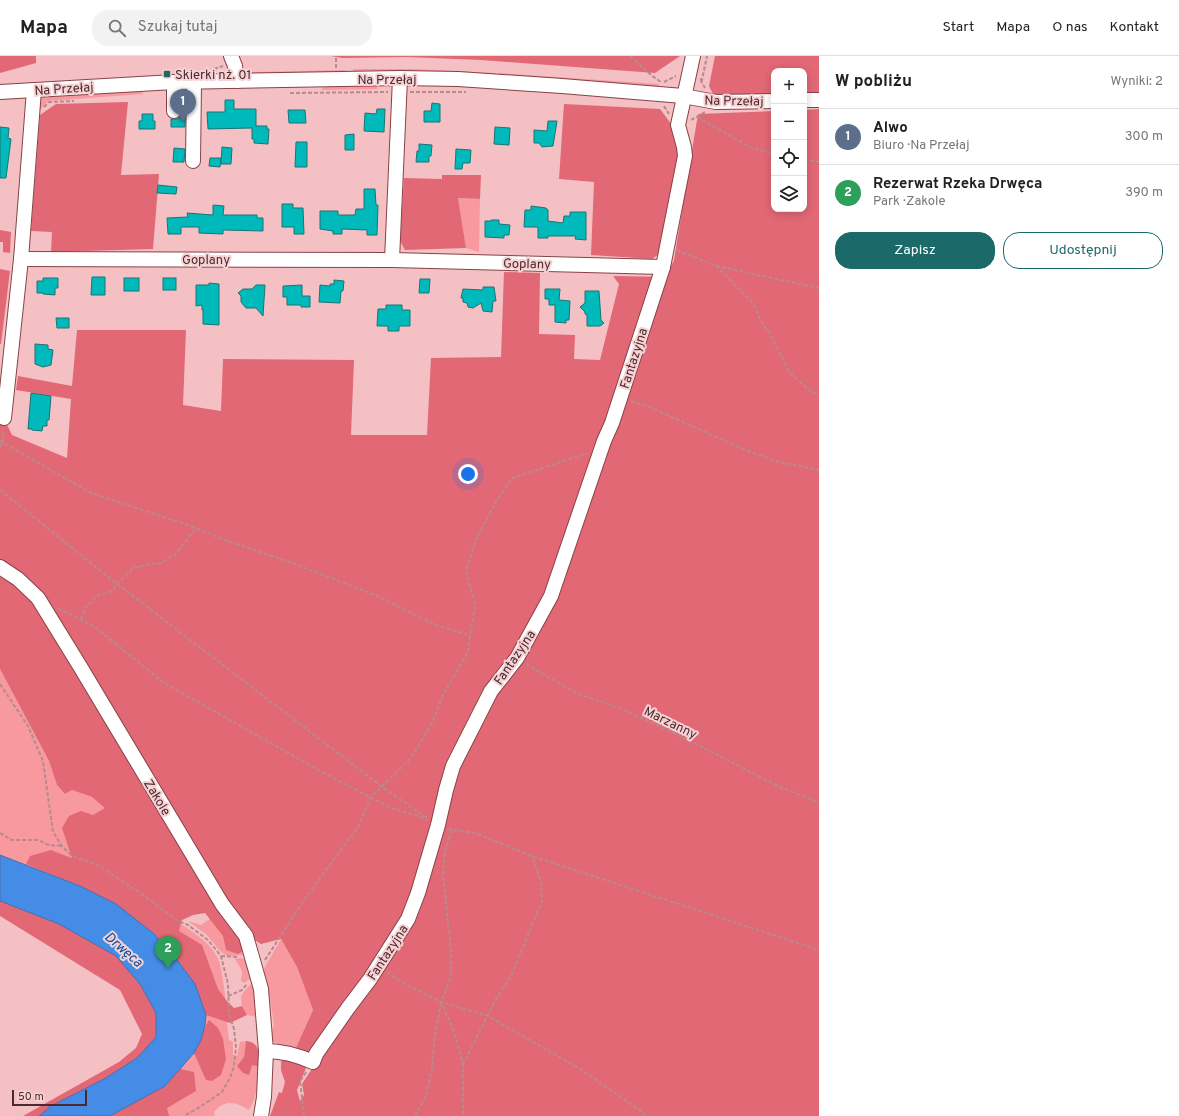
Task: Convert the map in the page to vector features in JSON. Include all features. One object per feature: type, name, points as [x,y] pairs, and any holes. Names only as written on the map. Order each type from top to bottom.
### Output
[{"type":"street","points":[[231,56],[235,66],[237,80]]},
{"type":"street","name":"Fantazyjna","points":[[313,1062],[316,1054],[370,979],[408,919],[418,893],[438,826],[453,766],[491,691],[516,658],[551,596],[604,441],[620,400],[662,267],[686,156],[678,125],[683,96],[693,56]]},
{"type":"street","points":[[392,260],[400,78]]},
{"type":"street","name":"Na Przełaj","points":[[0,92],[174,82],[400,78],[555,86],[683,96],[716,102],[771,101]]},
{"type":"street","points":[[174,82],[174,111]]},
{"type":"street","points":[[193,161],[194,82]]},
{"type":"street","points":[[4,418],[21,259],[34,90]]},
{"type":"street","points":[[807,100],[819,100]]},
{"type":"street","name":"Goplany","points":[[21,259],[392,260],[662,267]]},
{"type":"street","name":"Zakole","points":[[0,567],[18,579],[38,598],[222,904],[246,936],[261,989],[266,1050]]},
{"type":"street","points":[[260,1116],[264,1097],[266,1050],[293,1054],[313,1062]]},
{"type":"path","points":[[336,56],[336,68]]},
{"type":"path","points":[[630,56],[651,75],[662,82]]},
{"type":"path","points":[[286,93],[390,92]]},
{"type":"path","points":[[39,112],[49,102],[81,100]]},
{"type":"path","points":[[661,104],[663,104],[671,118]]},
{"type":"path","points":[[686,122],[709,110]]},
{"type":"path","points":[[697,117],[750,147],[771,153]]},
{"type":"path","points":[[807,160],[819,162]]},
{"type":"path","points":[[667,246],[716,266],[819,288]]},
{"type":"path","points":[[716,266],[753,303],[760,319],[772,338],[790,373],[811,392],[819,394]]},
{"type":"path","points":[[620,400],[645,405],[742,449],[779,462],[819,470]]},
{"type":"path","points":[[0,447],[1,441],[91,493],[196,528],[228,541],[284,560],[375,595],[435,625],[470,635]]},
{"type":"path","points":[[228,996],[242,990],[257,973],[300,906],[358,827],[371,797],[410,758],[431,725],[443,695],[468,652],[475,606],[466,570],[476,537],[497,500],[512,478],[587,453],[604,441]]},
{"type":"path","points":[[0,490],[117,584],[381,786],[438,826]]},
{"type":"path","points":[[81,620],[85,608],[98,595],[111,592],[133,568],[160,563],[175,554],[196,528]]},
{"type":"path","points":[[57,608],[95,627],[164,683],[322,772],[391,808],[418,816],[438,826],[452,830],[475,833],[532,856],[819,950]]},
{"type":"path","name":"Marzanny","points":[[516,658],[576,693],[622,709],[688,740],[782,788],[819,802]]},
{"type":"path","points":[[0,684],[28,726],[43,761],[53,832],[62,846],[71,855],[105,870],[178,921],[188,925],[208,940],[221,956],[228,984],[229,1014],[234,1029],[236,1047],[234,1066],[230,1078],[222,1092],[184,1116]]},
{"type":"path","points":[[415,1116],[426,1096],[432,1068],[434,1041],[441,1002],[451,976],[451,952],[444,874],[445,851],[452,830]]},
{"type":"path","points":[[0,833],[12,840],[38,840],[49,845],[62,846]]},
{"type":"path","points":[[463,1065],[488,1016],[511,976],[542,901],[541,882],[532,856]]},
{"type":"path","points":[[221,956],[252,957]]},
{"type":"path","points":[[378,966],[405,984],[441,1002],[488,1016],[580,1069],[648,1116]]},
{"type":"path","points":[[441,1002],[454,1031],[463,1065],[463,1116]]},
{"type":"path","points":[[304,1116],[300,1081],[313,1062]]},
{"type":"shaded area","points":[[0,56],[36,56],[36,63],[0,73]]},
{"type":"shaded area","points":[[331,56],[680,56],[655,73],[481,60],[407,57],[342,58]]},
{"type":"shaded area","points":[[715,56],[819,56],[819,95],[807,95],[807,68],[771,68],[771,96],[714,96],[709,86]]},
{"type":"shaded area","points":[[353,69],[413,69],[496,73],[496,76],[353,73]]},
{"type":"shaded area","points":[[247,70],[252,72],[345,70],[345,73],[251,74],[244,71]]},
{"type":"shaded area","points":[[498,73],[659,84],[658,88],[498,77]]},
{"type":"shaded area","points":[[377,85],[377,89],[322,90],[323,86]]},
{"type":"shaded area","points":[[142,90],[143,94],[48,101],[40,110],[37,110],[39,99],[44,96]]},
{"type":"shaded area","points":[[128,102],[121,175],[159,174],[153,249],[51,252],[52,232],[31,231],[40,115],[56,104]]},
{"type":"shaded area","points":[[564,104],[660,109],[672,125],[679,156],[659,254],[652,259],[591,255],[594,182],[559,179]]},
{"type":"shaded area","points":[[819,109],[819,1116],[270,1116],[279,1092],[282,1093],[285,1082],[281,1070],[281,1062],[285,1057],[304,1062],[306,1068],[297,1090],[300,1101],[304,1095],[302,1084],[332,1038],[310,1054],[295,1050],[313,1010],[297,967],[281,939],[261,944],[247,935],[245,950],[238,954],[226,950],[223,936],[205,913],[193,915],[182,920],[179,931],[202,945],[218,989],[234,1008],[242,1006],[247,1015],[230,1023],[206,1015],[195,984],[176,958],[153,933],[116,904],[80,886],[26,864],[30,856],[51,850],[72,858],[62,828],[69,816],[81,811],[93,815],[105,808],[92,797],[72,790],[65,794],[57,785],[49,761],[0,669],[0,410],[12,435],[67,458],[71,399],[16,390],[18,376],[72,386],[77,330],[186,330],[183,405],[221,411],[223,359],[354,360],[351,435],[427,435],[431,358],[501,357],[504,272],[540,273],[539,334],[575,335],[574,359],[600,360],[619,284],[613,276],[666,277],[674,260],[698,114],[771,111],[771,212],[807,212],[807,110]]},
{"type":"shaded area","points":[[442,175],[481,175],[480,199],[458,198],[466,248],[405,250],[400,241],[404,178],[442,179]]},
{"type":"shaded area","points":[[458,198],[480,199],[479,252],[466,248]]},
{"type":"shaded area","points":[[0,230],[11,232],[10,253],[3,252],[3,242],[0,242]]},
{"type":"shaded area","points":[[0,269],[10,271],[1,344],[0,344]]},
{"type":"shaded area","points":[[0,669],[49,761],[57,785],[65,794],[72,790],[104,801],[114,808],[72,858],[51,850],[181,926],[181,924],[205,941],[216,955],[220,964],[226,1000],[224,998],[229,1040],[233,1042],[233,1055],[237,1056],[240,1042],[246,1041],[244,1057],[252,1064],[257,1066],[260,1078],[254,1100],[249,1110],[239,1105],[230,1103],[222,1105],[218,1108],[214,1112],[215,1116],[37,1116],[142,1049],[155,1015],[0,900]]},
{"type":"shaded area","points":[[0,901],[59,924],[116,956],[140,984],[156,1013],[156,1037],[137,1058],[104,1079],[51,1106],[39,1116],[23,1116],[119,1062],[136,1048],[142,1034],[120,990],[0,916]]},
{"type":"shaded area","points":[[214,916],[245,950],[245,955],[227,956],[220,951],[207,935],[188,921],[201,925]]},
{"type":"shaded area","points":[[281,939],[297,967],[313,1010],[295,1050],[274,1042],[271,1036],[274,1025],[270,999],[265,993],[262,972]]},
{"type":"shaded area","points":[[241,958],[249,961],[251,971],[250,979],[244,983],[241,981],[242,971],[235,959]]},
{"type":"shaded area","points":[[253,983],[257,1017],[247,1015],[242,1006],[241,996]]},
{"type":"shaded area","points":[[209,1020],[218,1028],[223,1039],[226,1059],[221,1075],[212,1081],[206,1080],[194,1053]]},
{"type":"shaded area","points":[[246,1041],[251,1042],[258,1049],[259,1075],[257,1066],[252,1065],[249,1075],[243,1073],[237,1066],[244,1057]]},
{"type":"shaded area","points":[[180,1069],[194,1072],[196,1091],[167,1108],[169,1116],[110,1116],[165,1086]]},
{"type":"water","name":"Drwęca","points":[[0,855],[80,886],[116,904],[153,933],[177,960],[195,984],[206,1015],[201,1040],[194,1053],[165,1086],[110,1116],[39,1116],[51,1106],[104,1079],[137,1058],[156,1037],[156,1013],[140,984],[116,956],[59,924],[0,901]]},
{"type":"building","points":[[225,100],[234,100],[234,109],[256,109],[256,126],[267,126],[267,129],[269,129],[268,144],[254,143],[254,139],[252,139],[252,128],[208,129],[207,112],[225,112]]},
{"type":"building","points":[[432,103],[440,104],[440,122],[424,122],[424,111],[431,111]]},
{"type":"building","points":[[377,109],[385,109],[384,132],[364,131],[365,113],[376,114]]},
{"type":"building","points":[[288,110],[305,110],[306,123],[289,123]]},
{"type":"building","points":[[185,112],[185,127],[171,127],[171,119],[178,119],[182,113]]},
{"type":"building","points":[[142,114],[153,114],[155,129],[139,129],[139,121],[142,121]]},
{"type":"building","points":[[548,121],[557,121],[553,146],[542,147],[539,143],[534,143],[534,130],[547,131]]},
{"type":"building","points":[[0,127],[9,128],[8,138],[11,139],[6,178],[0,178]]},
{"type":"building","points":[[495,127],[510,128],[509,145],[494,144]]},
{"type":"building","points":[[354,134],[354,150],[345,150],[345,135]]},
{"type":"building","points":[[296,142],[307,142],[307,167],[295,167]]},
{"type":"building","points":[[419,144],[432,145],[429,162],[416,162]]},
{"type":"building","points":[[222,147],[232,148],[231,164],[221,164]]},
{"type":"building","points":[[174,148],[185,149],[184,162],[173,162]]},
{"type":"building","points":[[456,149],[471,150],[470,163],[463,163],[462,169],[455,169]]},
{"type":"building","points":[[210,158],[221,158],[220,167],[209,166]]},
{"type":"building","points":[[158,185],[177,187],[176,194],[157,193]]},
{"type":"building","points":[[364,189],[375,189],[376,205],[378,205],[377,235],[367,235],[367,230],[342,229],[342,234],[333,234],[333,231],[320,229],[320,211],[338,211],[338,215],[355,215],[356,209],[364,209]]},
{"type":"building","points":[[282,204],[293,204],[293,208],[303,208],[304,234],[294,234],[294,227],[282,227]]},
{"type":"building","points":[[213,205],[224,206],[223,215],[257,215],[257,218],[263,218],[263,231],[223,230],[223,234],[199,233],[199,227],[181,227],[181,234],[168,234],[167,218],[188,217],[187,213],[213,215]]},
{"type":"building","points":[[531,206],[546,208],[548,210],[548,221],[563,223],[564,216],[570,216],[570,212],[586,212],[586,240],[575,239],[576,236],[548,236],[548,238],[538,238],[538,227],[524,227],[525,210],[531,210]]},
{"type":"building","points":[[499,220],[499,224],[510,225],[509,235],[504,235],[504,238],[485,237],[485,221]]},
{"type":"building","points":[[92,277],[105,277],[105,295],[91,295]]},
{"type":"building","points":[[43,278],[58,278],[58,288],[55,288],[55,295],[37,293],[37,281],[43,281]]},
{"type":"building","points":[[124,278],[139,278],[139,291],[124,291]]},
{"type":"building","points":[[163,278],[176,278],[176,290],[163,290]]},
{"type":"building","points":[[420,279],[430,279],[429,293],[419,293]]},
{"type":"building","points":[[334,280],[344,281],[340,303],[319,302],[320,285],[330,286],[330,284],[334,284]]},
{"type":"building","points":[[209,283],[219,284],[219,325],[203,324],[202,305],[196,306],[196,285],[209,285]]},
{"type":"building","points":[[256,285],[265,285],[263,316],[256,308],[246,308],[241,302],[241,296],[238,293],[243,289],[252,289]]},
{"type":"building","points":[[302,285],[302,296],[310,296],[310,307],[301,307],[301,305],[287,305],[287,297],[283,297],[283,286]]},
{"type":"building","points":[[483,287],[494,287],[496,301],[493,301],[492,312],[483,311],[481,303],[473,308],[468,307],[467,303],[463,302],[463,298],[461,298],[463,289],[483,290]]},
{"type":"building","points":[[545,289],[560,289],[559,300],[570,301],[569,320],[566,320],[566,323],[555,322],[555,305],[549,305],[549,299],[545,299]]},
{"type":"building","points":[[585,291],[599,291],[601,320],[604,323],[600,326],[587,326],[587,315],[580,307],[585,303]]},
{"type":"building","points":[[386,305],[402,305],[402,310],[410,310],[410,326],[399,326],[399,331],[388,331],[388,326],[377,326],[378,309],[386,309]]},
{"type":"building","points":[[56,318],[69,318],[69,328],[57,328]]},
{"type":"building","points":[[35,344],[48,345],[48,349],[53,350],[51,365],[43,367],[35,364]]},
{"type":"building","points":[[31,393],[51,396],[49,420],[47,420],[47,426],[43,426],[42,431],[28,429]]},
{"type":"place","name":"Skierki nż. 01","points":[[167,74]]},
{"type":"place","name":"Alwo","points":[[183,122]]},
{"type":"place","name":"Rezerwat Rzeka Drwęca","points":[[168,969]]}]
